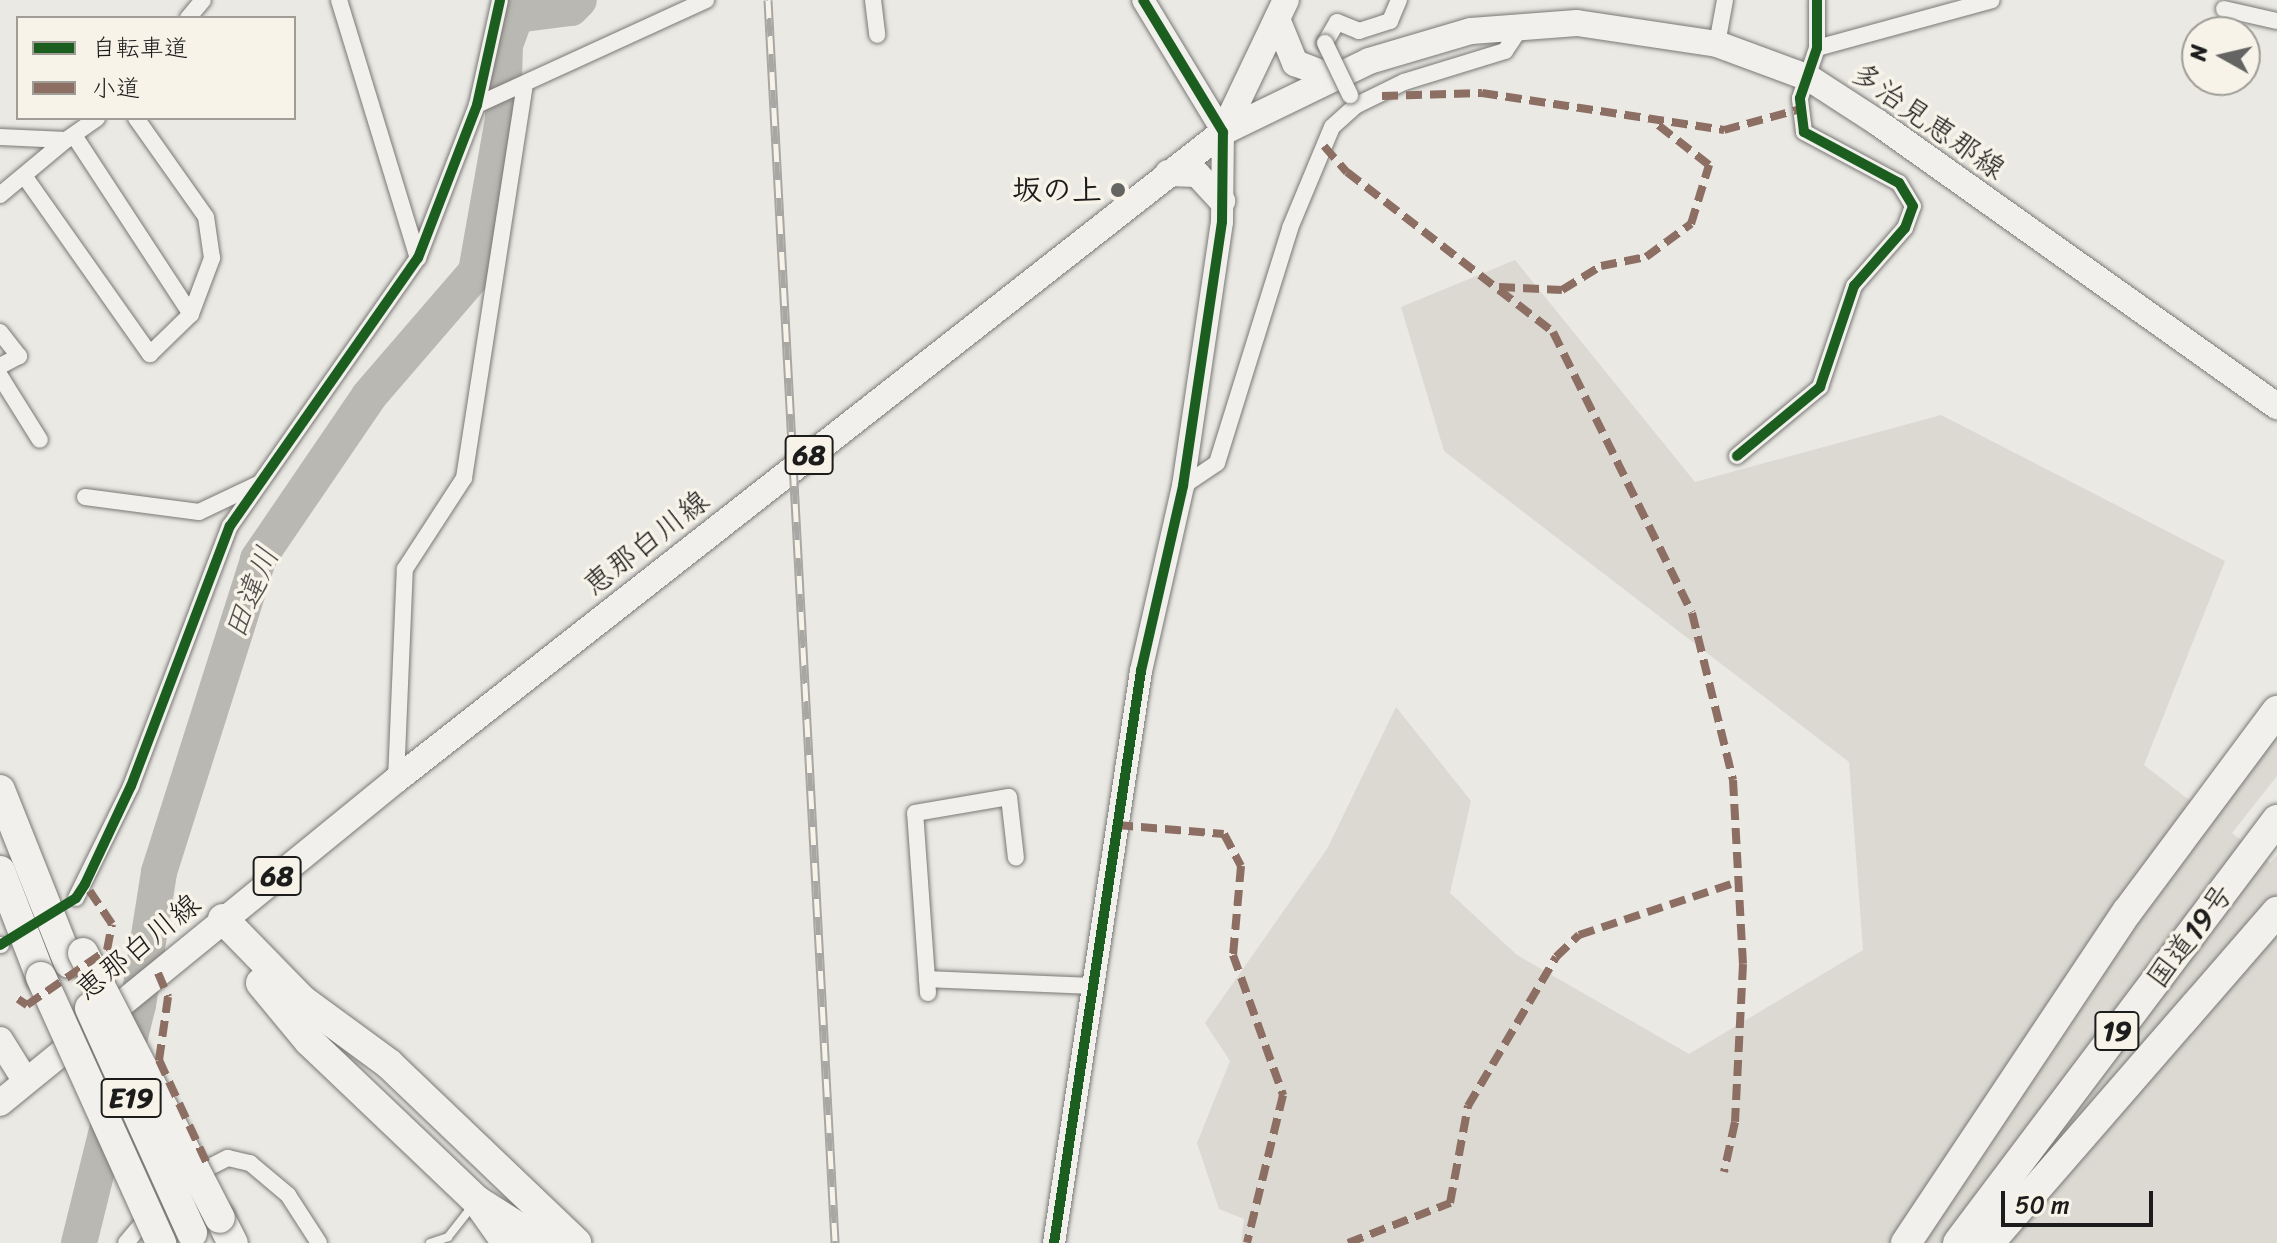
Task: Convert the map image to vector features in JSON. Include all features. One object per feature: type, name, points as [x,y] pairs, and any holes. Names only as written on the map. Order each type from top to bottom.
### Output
[{"type":"highway","points":[[1906,1243],[2127,912],[2277,711]]},
{"type":"highway","name":"E19","points":[[0,790],[41,977],[161,1243]]},
{"type":"highway","name":"国道19号","points":[[1958,1243],[2277,820]]},
{"type":"highway","name":"国道19号","points":[[1971,1243],[2277,839]]},
{"type":"highway","points":[[15,868],[76,958],[226,1230]]},
{"type":"highway","points":[[1989,1243],[2277,912]]},
{"type":"highway","points":[[223,919],[250,969],[309,1041],[477,1201],[507,1243]]},
{"type":"highway","points":[[223,919],[302,1000],[389,1064],[576,1243]]},
{"type":"highway","name":"E19","points":[[76,958],[195,1238]]},
{"type":"highway","points":[[477,1201],[543,1243]]},
{"type":"main road","name":"恵那白川線","points":[[0,1103],[396,780],[1223,132],[1281,10]]},
{"type":"main road","points":[[1281,10],[1295,63],[1345,93]]},
{"type":"main road","name":"多治見恵那線","points":[[1223,132],[1345,93],[1427,43],[1522,26],[1656,30],[1717,44],[1809,78],[2277,406]]},
{"type":"main road","points":[[1168,173],[1197,174],[1222,201]]},
{"type":"main road","points":[[0,1040],[25,1080]]},
{"type":"street","points":[[190,16],[203,0]]},
{"type":"street","points":[[339,0],[418,258]]},
{"type":"street","points":[[76,898],[131,786],[230,526],[418,258],[477,105],[500,0]]},
{"type":"street","points":[[477,105],[524,89],[706,0]]},
{"type":"street","points":[[873,0],[877,35]]},
{"type":"street","points":[[1054,1243],[1141,671],[1183,486],[1222,201],[1223,132],[1143,0]]},
{"type":"street","points":[[1183,486],[1217,463],[1290,228],[1345,93],[1325,43],[1337,22],[1359,31],[1390,21],[1399,0]]},
{"type":"street","points":[[1717,44],[1725,0]]},
{"type":"street","points":[[1817,48],[1992,0]]},
{"type":"street","points":[[1737,456],[1820,387],[1854,286],[1905,228],[1913,206],[1899,183],[1804,132],[1800,98],[1817,48],[1817,3]]},
{"type":"street","points":[[2224,9],[2277,21]]},
{"type":"street","points":[[1345,93],[1505,51],[1522,26]]},
{"type":"street","points":[[396,780],[405,569],[464,478],[524,89]]},
{"type":"street","points":[[0,195],[94,120]]},
{"type":"street","points":[[25,177],[150,354],[191,314],[212,258],[206,217],[137,120]]},
{"type":"street","points":[[0,137],[70,138]]},
{"type":"street","points":[[70,138],[191,314]]},
{"type":"street","points":[[0,332],[19,356],[0,366]]},
{"type":"street","points":[[0,376],[40,440]]},
{"type":"street","points":[[85,497],[199,512],[260,483]]},
{"type":"street","points":[[1016,858],[1009,797],[915,813],[927,986],[1091,986]]},
{"type":"street","points":[[126,1243],[128,1233],[207,1163],[228,1158],[271,1175],[319,1243]]},
{"type":"lane","points":[[430,1243],[448,1240],[477,1201]]},
{"type":"shaded area","points":[[1515,260],[1695,482],[1941,415],[2225,561],[2144,765],[2211,817],[2277,729],[2277,776],[2232,833],[2270,863],[2277,855],[2277,1243],[1241,1243],[1244,1219],[1219,1209],[1197,1143],[1230,1061],[1205,1023],[1327,849],[1396,707],[1471,801],[1450,893],[1517,955],[1689,1054],[1863,950],[1849,762],[1444,451],[1401,307]]},
{"type":"waterway","name":"田違川","points":[[79,1243],[138,1005],[159,872],[258,559],[369,396],[476,272],[503,119],[505,45],[516,15],[571,8],[579,0]]},
{"type":"railway","points":[[768,0],[835,1243]]},
{"type":"marked path","points":[[1382,96],[1482,93],[1724,130],[1801,109]]},
{"type":"marked path","points":[[1499,287],[1562,290],[1601,266],[1646,257],[1691,224],[1709,165],[1653,121]]},
{"type":"marked path","points":[[1324,146],[1347,172],[1553,332],[1692,613],[1733,780],[1743,964],[1735,1122],[1724,1172]]},
{"type":"marked path","points":[[1117,825],[1224,834],[1241,866],[1233,955],[1283,1095],[1247,1243]]},
{"type":"marked path","points":[[1348,1243],[1450,1203],[1468,1106],[1556,957],[1579,935],[1734,883]]},
{"type":"marked path","points":[[18,999],[27,1005],[107,950],[112,924],[85,884]]},
{"type":"marked path","points":[[158,973],[168,997],[159,1060],[207,1164]]},
{"type":"cycle path","points":[[0,945],[76,898],[85,884],[131,786],[230,526],[418,258],[477,105],[500,0]]},
{"type":"cycle path","points":[[1054,1243],[1141,671],[1183,486],[1222,222],[1223,132],[1143,0]]},
{"type":"cycle path","points":[[1737,456],[1820,387],[1854,286],[1905,228],[1913,206],[1899,183],[1804,132],[1800,98],[1817,48],[1817,0]]},
{"type":"place","name":"坂の上","points":[[1118,190]]}]
